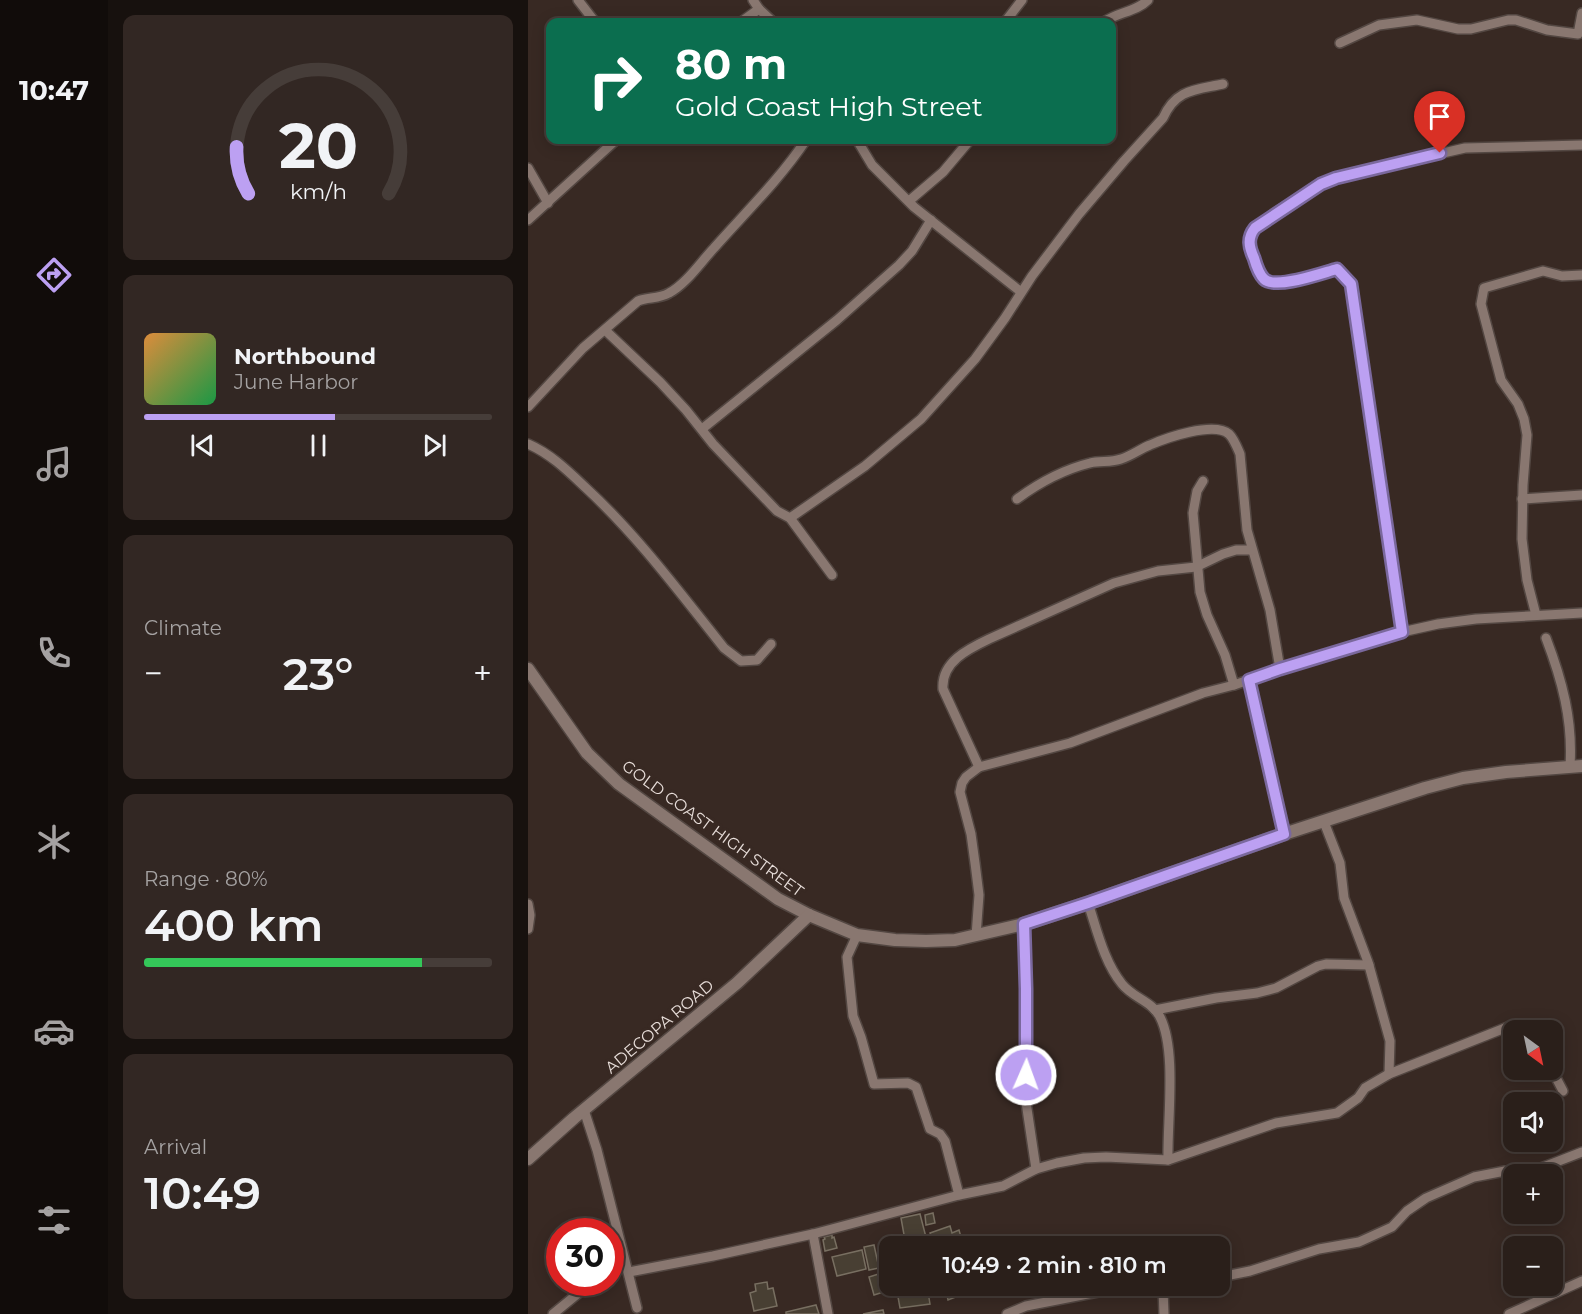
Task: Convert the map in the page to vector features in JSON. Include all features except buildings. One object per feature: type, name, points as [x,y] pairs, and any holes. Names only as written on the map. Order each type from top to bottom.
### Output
[{"type":"street","points":[[578,0],[592,18]]},
{"type":"street","points":[[753,0],[769,18]]},
{"type":"street","points":[[1008,18],[1022,0]]},
{"type":"street","points":[[1111,18],[1141,6],[1148,0]]},
{"type":"street","points":[[747,18],[759,9]]},
{"type":"street","points":[[1340,43],[1379,25],[1417,20],[1471,29],[1516,20],[1547,30],[1578,34],[1582,13]]},
{"type":"street","points":[[790,518],[866,466],[921,419],[975,358],[1032,276],[1085,207],[1163,118],[1168,106],[1183,93],[1223,84]]},
{"type":"street","points":[[528,220],[612,144]]},
{"type":"street","points":[[528,407],[584,348],[638,301],[647,297],[658,298],[670,293],[689,276],[781,174],[803,144]]},
{"type":"street","points":[[859,144],[872,165],[909,201],[1022,292]]},
{"type":"street","points":[[909,201],[943,172],[967,144]]},
{"type":"street","points":[[1402,632],[1351,284],[1337,269],[1292,281],[1274,283],[1267,281],[1262,277],[1250,250],[1249,238],[1255,228],[1273,214],[1321,184],[1346,175],[1465,148],[1582,145]]},
{"type":"street","points":[[528,168],[548,203]]},
{"type":"street","points":[[702,429],[837,320],[899,265],[912,250],[931,220]]},
{"type":"street","points":[[1536,615],[1527,580],[1522,539],[1522,499],[1527,435],[1518,404],[1501,381],[1481,304],[1484,288],[1543,271],[1562,276],[1582,275]]},
{"type":"street","points":[[605,330],[660,382],[777,511],[790,518],[832,575]]},
{"type":"street","points":[[1017,499],[1039,482],[1061,472],[1093,462],[1115,462],[1148,446],[1188,433],[1199,430],[1218,430],[1231,436],[1240,454],[1247,530],[1270,610],[1280,669]]},
{"type":"street","points":[[528,444],[555,460],[605,505],[724,648],[741,661],[757,660],[771,644]]},
{"type":"street","points":[[1203,481],[1197,491],[1193,513],[1196,567],[1207,615],[1225,655],[1234,685]]},
{"type":"street","points":[[1522,499],[1582,495]]},
{"type":"street","points":[[980,767],[943,689],[942,680],[947,669],[957,657],[969,648],[1044,616],[1092,592],[1158,571],[1196,567],[1236,550],[1252,550]]},
{"type":"street","points":[[976,936],[979,895],[971,834],[960,792],[966,777],[980,767],[1070,743],[1203,693],[1402,632],[1438,624],[1582,613]]},
{"type":"street","points":[[1546,638],[1561,678],[1576,766]]},
{"type":"street","name":"GOLD COAST HIGH STREET","points":[[528,669],[587,753],[620,784],[778,899],[857,935],[895,940],[926,941],[976,936],[1024,924],[1425,788],[1463,778],[1576,766]]},
{"type":"street","points":[[1249,680],[1284,834]]},
{"type":"street","points":[[1324,822],[1340,863],[1344,898],[1369,965],[1390,1041],[1389,1074]]},
{"type":"street","points":[[1088,903],[1102,947],[1122,984],[1135,996],[1152,1006],[1165,1028],[1168,1042],[1168,1160]]},
{"type":"street","points":[[528,904],[530,915],[528,929]]},
{"type":"street","name":"ADECOPA ROAD","points":[[528,1159],[737,983],[809,915]]},
{"type":"street","points":[[1024,924],[1026,1102],[1036,1169]]},
{"type":"street","points":[[857,935],[847,957],[853,1016],[874,1084],[908,1083],[916,1087],[930,1129],[940,1134],[945,1141],[959,1195]]},
{"type":"street","points":[[1155,1010],[1276,988],[1326,963],[1369,965]]},
{"type":"street","points":[[628,1272],[813,1234],[849,1222],[1003,1186],[1036,1169],[1084,1158],[1168,1160],[1276,1123],[1337,1113],[1358,1098],[1365,1088],[1389,1074],[1503,1029]]},
{"type":"street","points":[[1557,1080],[1563,1091]]},
{"type":"street","points":[[584,1110],[597,1150],[638,1308]]},
{"type":"street","points":[[1230,1275],[1319,1249],[1359,1242],[1392,1227],[1407,1210],[1426,1198],[1474,1177],[1505,1171],[1533,1171],[1582,1152]]},
{"type":"street","points":[[813,1234],[828,1314]]},
{"type":"street","points":[[1509,1314],[1582,1281]]},
{"type":"street","points":[[553,1314],[575,1296]]},
{"type":"street","points":[[1007,1314],[1026,1306],[1074,1296]]},
{"type":"street","points":[[1163,1296],[1164,1314]]},
{"type":"route","points":[[1026,1075],[1024,924],[1284,834],[1249,680],[1402,632],[1351,284],[1337,269],[1292,281],[1274,283],[1267,281],[1262,277],[1250,250],[1249,238],[1255,228],[1273,214],[1321,184],[1346,175],[1440,153]]}]
